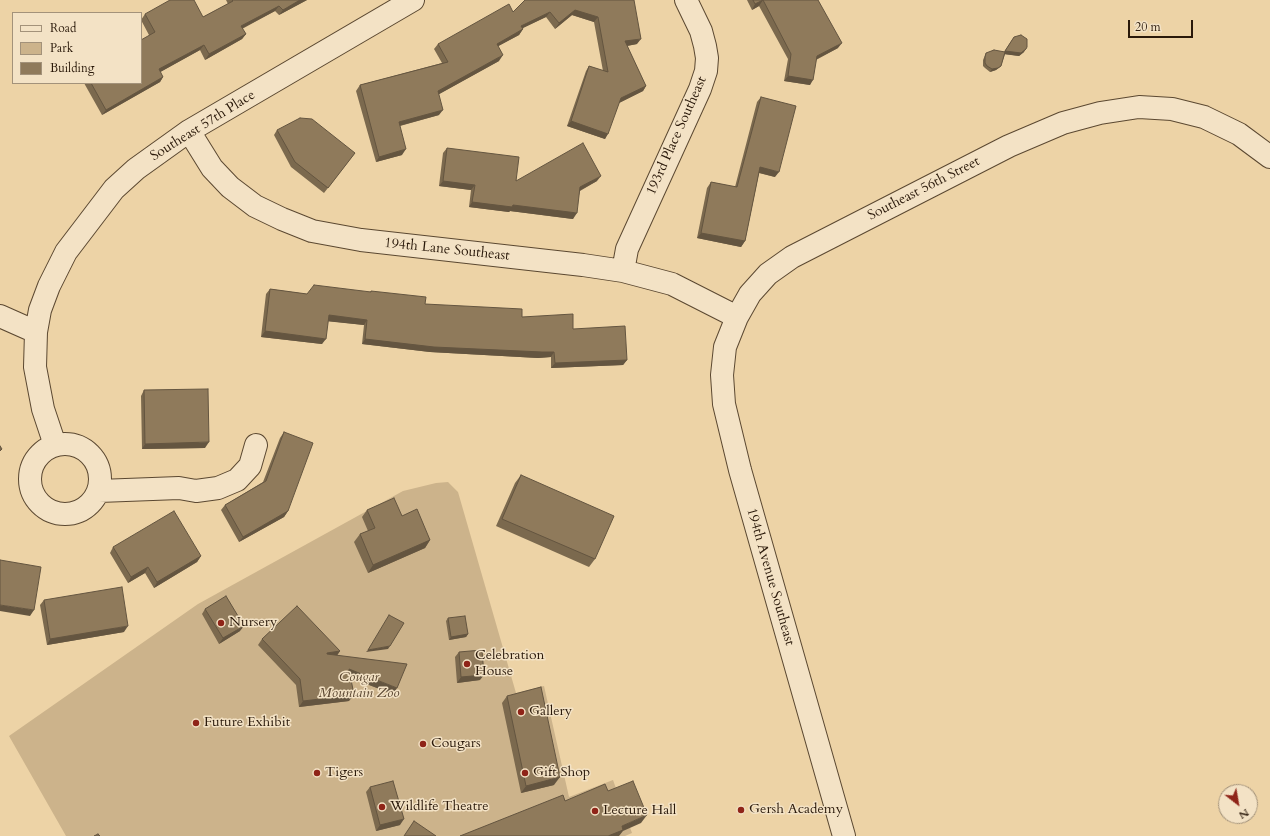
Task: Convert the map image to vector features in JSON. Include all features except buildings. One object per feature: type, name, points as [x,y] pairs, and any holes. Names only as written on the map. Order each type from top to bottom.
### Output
[{"type":"street","name":"Southeast 57th Place","points":[[54,444],[43,409],[35,367],[36,332],[40,310],[49,286],[66,252],[88,221],[114,189],[136,169],[189,131],[413,0]]},
{"type":"street","name":"193rd Place Southeast","points":[[623,271],[627,249],[700,89],[706,71],[706,46],[701,30],[686,0]]},
{"type":"street","name":"Southeast 56th Street","points":[[737,317],[750,294],[768,274],[792,257],[1009,146],[1063,123],[1100,113],[1139,108],[1172,109],[1204,117],[1239,134],[1270,157]]},
{"type":"street","name":"194th Lane Southeast","points":[[189,131],[212,168],[230,187],[255,206],[312,231],[360,240],[583,265],[623,271],[672,284],[737,317]]},
{"type":"street","points":[[0,316],[36,332]]},
{"type":"street","name":"194th Avenue Southeast","points":[[737,317],[725,347],[722,376],[724,404],[735,452],[844,836]]},
{"type":"street","points":[[66,443],[77,445],[87,450],[94,458],[99,468],[101,479],[99,490],[94,500],[86,508],[76,513],[54,513],[44,508],[36,500],[31,489],[29,478],[31,467],[36,458],[44,449],[54,444],[66,443]]},
{"type":"street","points":[[99,490],[179,488],[196,491],[218,488],[237,480],[250,466],[256,445]]},
{"type":"green space","name":"Cougar Mountain Zoo","points":[[448,482],[458,492],[516,693],[544,686],[569,797],[613,780],[632,833],[625,836],[66,836],[9,736],[198,604],[403,491],[436,483]]},
{"type":"place","name":"Nursery","points":[[221,623]]},
{"type":"place","name":"Celebration House","points":[[467,664]]},
{"type":"place","name":"Gallery","points":[[521,712]]},
{"type":"place","name":"Future Exhibit","points":[[196,723]]},
{"type":"place","name":"Cougars","points":[[423,744]]},
{"type":"place","name":"Tigers","points":[[317,773]]},
{"type":"place","name":"Gift Shop","points":[[525,773]]},
{"type":"place","name":"Wildlife Theatre","points":[[382,807]]},
{"type":"place","name":"Gersh Academy","points":[[741,810]]},
{"type":"place","name":"Lecture Hall","points":[[595,811]]}]
